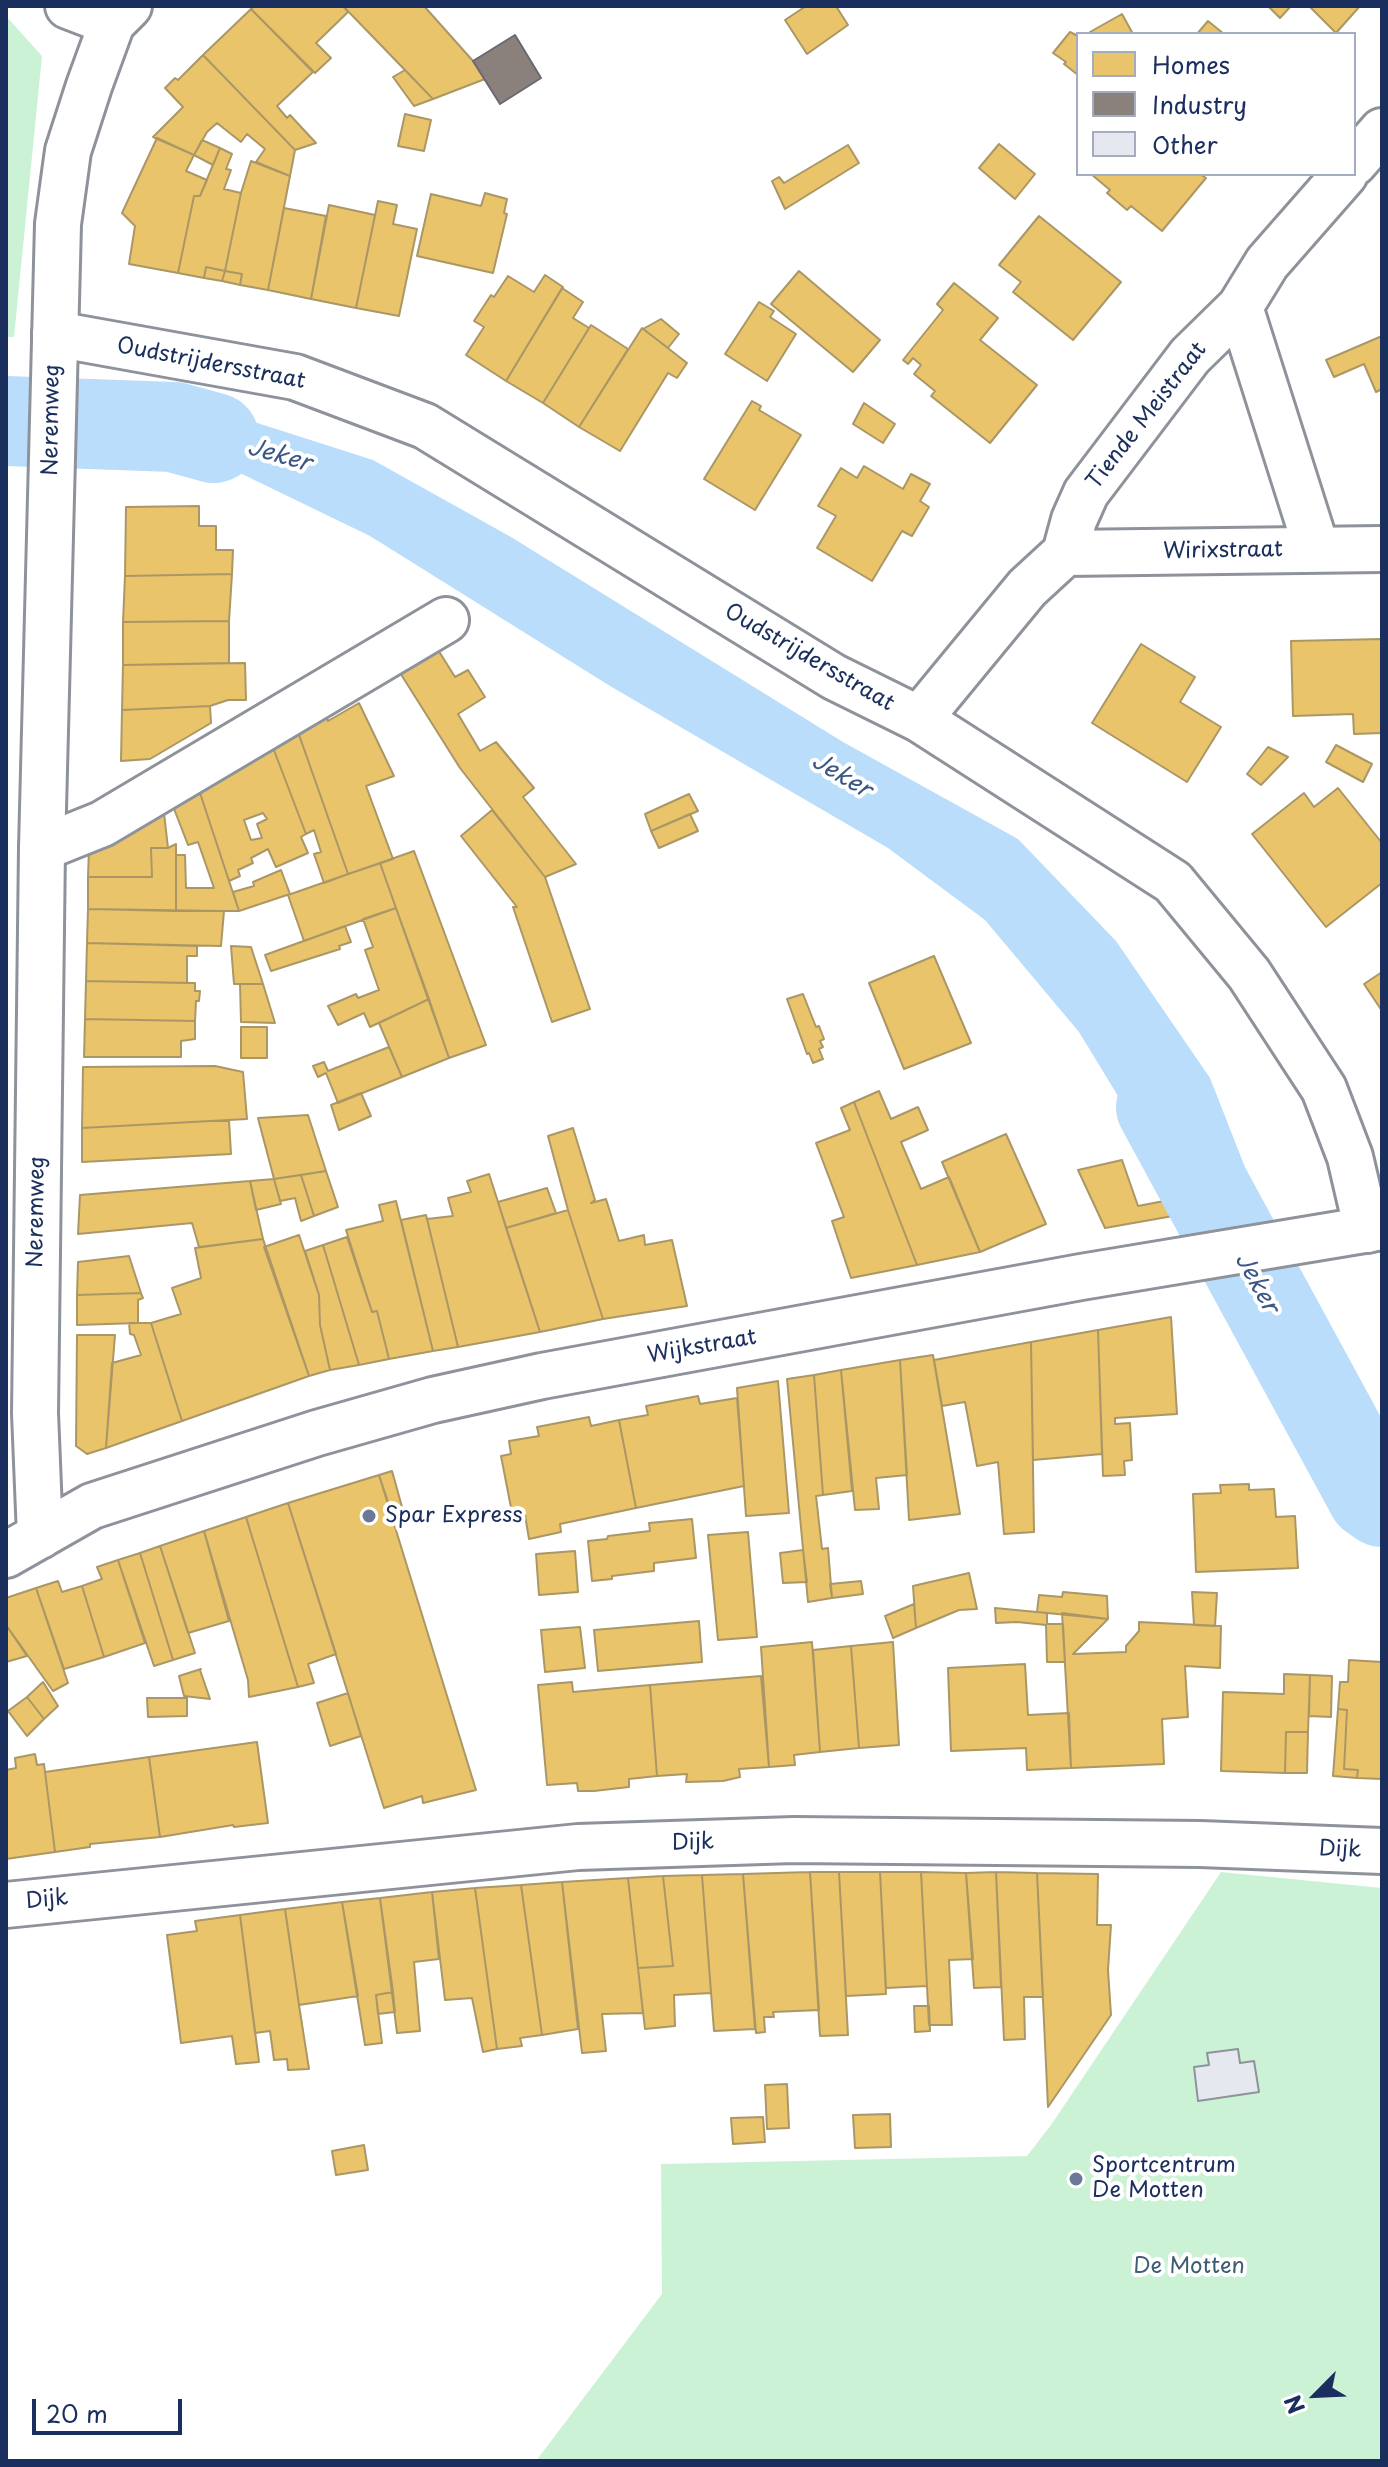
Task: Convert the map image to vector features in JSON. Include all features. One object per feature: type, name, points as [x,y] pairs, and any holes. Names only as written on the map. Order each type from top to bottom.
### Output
[{"type":"street","points":[[68,6],[121,15]]},
{"type":"street","name":"Neremweg","points":[[23,1546],[35,1413],[42,848],[58,224],[68,151],[121,15]]},
{"type":"street","points":[[1356,161],[1382,131]]},
{"type":"street","name":"Tiende Meistraat","points":[[1065,553],[1074,520],[1086,493],[1190,356],[1240,307],[1267,263],[1343,176]]},
{"type":"street","points":[[1240,307],[1317,550]]},
{"type":"street","name":"Oudstrijdersstraat","points":[[55,334],[295,377],[425,426],[834,677],[919,719],[1173,882],[1249,974],[1324,1089],[1375,1228]]},
{"type":"street","name":"Wirixstraat","points":[[1065,553],[1382,549]]},
{"type":"street","points":[[919,719],[1027,588],[1065,553]]},
{"type":"street","points":[[42,848],[102,824],[446,620]]},
{"type":"street","name":"Wijkstraat","points":[[23,1546],[92,1506],[317,1433],[433,1400],[588,1368],[1375,1228]]},
{"type":"street","name":"Dijk","points":[[6,1905],[399,1864],[609,1846],[794,1840],[1200,1844],[1382,1851]]},
{"type":"green space","points":[[6,16],[42,56],[14,337],[6,337]]},
{"type":"green space","name":"De Motten","points":[[1221,1872],[1382,1888],[1382,2461],[536,2461],[662,2294],[661,2164],[1027,2156]]},
{"type":"water","points":[[90,381],[201,405],[373,460],[511,537],[843,742],[1018,839],[1116,941],[1210,1078],[1259,1203],[1196,1224],[1079,1032],[985,920],[888,848],[610,686],[370,536],[242,474],[90,446]]},
{"type":"water","points":[[1302,1292],[1369,1445],[1382,1458],[1382,1544],[1346,1514],[1285,1413],[1236,1308]]},
{"type":"building: Homes","points":[[254,6],[343,6],[348,12],[316,43],[331,58],[315,73],[251,9]]},
{"type":"building: Homes","points":[[343,6],[424,6],[485,79],[433,99]]},
{"type":"building: Homes","points":[[806,6],[836,6],[848,25],[807,54],[785,20]]},
{"type":"building: Homes","points":[[1268,6],[1291,6],[1280,18]]},
{"type":"building: Homes","points":[[1309,6],[1360,6],[1335,32]]},
{"type":"building: Homes","points":[[251,9],[313,72],[277,106],[287,118],[290,115],[316,143],[295,150],[203,55]]},
{"type":"building: Homes","points":[[1122,14],[1132,32],[1090,32]]},
{"type":"building: Homes","points":[[1208,21],[1222,32],[1199,32]]},
{"type":"building: Homes","points":[[1070,32],[1076,35],[1076,73],[1064,64],[1066,62],[1053,53]]},
{"type":"building: Homes","points":[[203,55],[295,150],[290,176],[256,162],[265,149],[247,134],[241,142],[217,123],[207,132],[194,155],[153,137],[183,107],[165,88],[175,78],[178,80]]},
{"type":"building: Homes","points":[[405,70],[433,99],[414,106],[393,77]]},
{"type":"building: Homes","points":[[405,114],[431,120],[424,151],[398,146]]},
{"type":"building: Homes","points":[[157,138],[194,155],[186,171],[207,180],[200,196],[194,196],[178,273],[129,264],[135,226],[122,213]]},
{"type":"building: Homes","points":[[202,140],[220,148],[213,165],[194,155]]},
{"type":"building: Homes","points":[[999,144],[1035,174],[1015,199],[979,168]]},
{"type":"building: Homes","points":[[848,145],[859,163],[785,209],[772,181],[779,177],[784,183]]},
{"type":"building: Homes","points":[[220,148],[232,154],[226,169],[231,170],[224,189],[241,193],[225,271],[206,267],[204,278],[178,273],[194,196],[200,196]]},
{"type":"building: Homes","points":[[251,161],[290,176],[268,290],[240,285],[242,274],[225,271]]},
{"type":"building: Homes","points":[[1093,176],[1206,178],[1162,231],[1131,206],[1127,210],[1107,193],[1110,190]]},
{"type":"building: Homes","points":[[485,193],[507,199],[504,213],[507,214],[493,273],[417,256],[431,194],[481,206]]},
{"type":"building: Homes","points":[[378,201],[397,205],[393,224],[417,229],[399,316],[356,308]]},
{"type":"building: Homes","points":[[329,205],[375,215],[356,308],[311,299]]},
{"type":"building: Homes","points":[[284,208],[326,216],[311,299],[268,290]]},
{"type":"building: Homes","points":[[1039,216],[1121,282],[1073,340],[1013,292],[1021,282],[999,265]]},
{"type":"building: Homes","points":[[206,267],[225,271],[222,281],[204,278]]},
{"type":"building: Homes","points":[[225,271],[242,274],[240,285],[222,281]]},
{"type":"building: Homes","points":[[799,271],[880,340],[853,372],[771,304]]},
{"type":"building: Homes","points":[[545,275],[563,287],[506,381],[466,355],[484,327],[474,321],[508,276],[534,292]]},
{"type":"building: Homes","points":[[954,283],[998,318],[980,340],[1037,385],[990,443],[931,396],[935,391],[914,374],[921,365],[913,358],[908,364],[903,360],[943,310],[937,304]]},
{"type":"building: Homes","points":[[562,288],[583,302],[573,318],[589,328],[543,403],[506,381]]},
{"type":"building: Homes","points":[[759,302],[774,311],[770,317],[796,334],[767,381],[725,354]]},
{"type":"building: Homes","points":[[661,319],[679,334],[668,348],[643,329]]},
{"type":"building: Homes","points":[[591,325],[628,349],[579,427],[543,403]]},
{"type":"building: Homes","points":[[642,328],[687,363],[677,378],[668,373],[620,451],[579,427]]},
{"type":"building: Homes","points":[[1382,336],[1382,389],[1376,392],[1364,364],[1334,377],[1326,360]]},
{"type":"building: Homes","points":[[752,401],[761,406],[759,410],[801,435],[755,510],[704,479]]},
{"type":"building: Homes","points":[[864,403],[895,424],[883,443],[853,424]]},
{"type":"building: Homes","points":[[864,466],[903,489],[911,474],[930,484],[920,501],[929,507],[912,536],[902,531],[872,581],[817,548],[836,516],[818,506],[841,468],[857,478]]},
{"type":"building: Homes","points":[[199,506],[199,526],[216,526],[216,550],[233,550],[232,574],[125,576],[126,507]]},
{"type":"building: Homes","points":[[232,574],[229,621],[123,622],[125,576]]},
{"type":"building: Homes","points":[[229,621],[229,663],[123,665],[123,622]]},
{"type":"building: Homes","points":[[1382,639],[1382,733],[1354,734],[1353,714],[1293,716],[1291,641]]},
{"type":"building: Homes","points":[[1141,644],[1195,677],[1180,702],[1221,727],[1187,782],[1092,723]]},
{"type":"building: Homes","points":[[435,645],[455,677],[468,670],[485,697],[458,714],[480,751],[496,742],[534,788],[523,797],[576,864],[545,877],[460,768],[397,668]]},
{"type":"building: Homes","points":[[245,663],[246,700],[228,700],[210,706],[122,710],[123,665]]},
{"type":"building: Homes","points":[[359,703],[394,776],[366,786],[393,859],[348,874],[297,729],[325,714],[328,721]]},
{"type":"building: Homes","points":[[210,706],[211,723],[150,759],[121,761],[122,710]]},
{"type":"building: Homes","points":[[297,729],[348,874],[324,883],[314,854],[321,852],[314,830],[306,834],[272,745]]},
{"type":"building: Homes","points":[[272,745],[306,834],[301,837],[308,853],[276,867],[268,849],[251,858],[253,863],[238,870],[240,876],[229,881],[199,790]],"holes":[[[263,813],[267,819],[257,824],[262,838],[251,840],[244,820]]]},
{"type":"building: Homes","points":[[1336,745],[1372,764],[1363,782],[1326,762]]},
{"type":"building: Homes","points":[[1268,747],[1288,757],[1261,785],[1247,774]]},
{"type":"building: Homes","points":[[1338,788],[1382,843],[1382,883],[1326,927],[1252,834],[1304,793],[1314,807]]},
{"type":"building: Homes","points":[[199,790],[239,911],[176,911],[176,855],[185,855],[186,888],[214,888],[198,842],[188,845],[171,801]]},
{"type":"building: Homes","points":[[689,794],[698,811],[651,831],[645,814]]},
{"type":"building: Homes","points":[[163,804],[168,848],[151,848],[152,877],[88,877],[89,847]]},
{"type":"building: Homes","points":[[492,810],[545,877],[590,1009],[552,1022],[513,907],[517,907],[461,836]]},
{"type":"building: Homes","points":[[690,814],[698,831],[659,848],[651,831]]},
{"type":"building: Homes","points":[[176,844],[176,911],[88,909],[88,877],[152,877],[151,848],[168,848]]},
{"type":"building: Homes","points":[[414,851],[486,1045],[449,1058],[380,863]]},
{"type":"building: Homes","points":[[380,863],[396,908],[304,941],[288,895]]},
{"type":"building: Homes","points":[[281,870],[290,894],[239,911],[233,892],[254,886],[253,882]]},
{"type":"building: Homes","points":[[396,908],[429,999],[370,1027],[364,1013],[338,1025],[328,1006],[356,994],[358,998],[379,990],[365,950],[373,947],[363,919]]},
{"type":"building: Homes","points":[[88,909],[224,911],[221,946],[87,943]]},
{"type":"building: Homes","points":[[345,926],[351,942],[339,946],[340,949],[271,971],[265,955]]},
{"type":"building: Homes","points":[[87,943],[197,946],[197,956],[187,956],[187,983],[86,981]]},
{"type":"building: Homes","points":[[231,946],[251,947],[263,984],[234,984]]},
{"type":"building: Homes","points":[[934,956],[971,1043],[904,1069],[869,983]]},
{"type":"building: Homes","points":[[1382,972],[1382,1011],[1364,984]]},
{"type":"building: Homes","points":[[86,981],[195,983],[195,991],[200,991],[195,1021],[85,1019]]},
{"type":"building: Homes","points":[[240,984],[263,984],[275,1023],[241,1022]]},
{"type":"building: Homes","points":[[803,994],[824,1039],[820,1041],[823,1047],[819,1049],[823,1059],[813,1063],[787,999]]},
{"type":"building: Homes","points":[[429,999],[449,1058],[402,1077],[379,1023]]},
{"type":"building: Homes","points":[[85,1019],[195,1021],[195,1039],[181,1041],[181,1057],[84,1057]]},
{"type":"building: Homes","points":[[241,1027],[267,1027],[267,1058],[241,1058]]},
{"type":"building: Homes","points":[[389,1047],[402,1077],[338,1103],[326,1073],[318,1077],[313,1066],[324,1062],[328,1071]]},
{"type":"building: Homes","points":[[215,1066],[243,1072],[247,1119],[82,1128],[83,1067]]},
{"type":"building: Homes","points":[[879,1091],[891,1119],[918,1107],[928,1130],[901,1142],[921,1189],[949,1177],[980,1252],[917,1265],[854,1102]]},
{"type":"building: Homes","points":[[361,1093],[371,1116],[339,1130],[331,1105]]},
{"type":"building: Homes","points":[[854,1102],[917,1265],[851,1278],[832,1221],[844,1217],[816,1143],[850,1130],[841,1108]]},
{"type":"building: Homes","points":[[308,1115],[326,1171],[274,1179],[258,1118]]},
{"type":"building: Homes","points":[[229,1120],[231,1154],[82,1162],[82,1128]]},
{"type":"building: Homes","points":[[573,1128],[595,1200],[591,1203],[606,1199],[619,1241],[644,1235],[645,1245],[672,1240],[687,1306],[603,1319],[548,1136]]},
{"type":"building: Homes","points":[[1006,1134],[1046,1224],[980,1252],[942,1162]]},
{"type":"building: Homes","points":[[1122,1160],[1138,1206],[1164,1201],[1173,1216],[1105,1228],[1078,1170]]},
{"type":"building: Homes","points":[[326,1171],[338,1207],[314,1216],[301,1175]]},
{"type":"building: Homes","points":[[489,1174],[540,1332],[458,1347],[427,1219],[453,1216],[448,1198],[471,1192],[467,1181]]},
{"type":"building: Homes","points":[[301,1175],[314,1216],[301,1221],[295,1198],[280,1201],[274,1179]]},
{"type":"building: Homes","points":[[274,1179],[281,1204],[256,1210],[250,1181]]},
{"type":"building: Homes","points":[[250,1181],[263,1239],[199,1247],[192,1223],[78,1234],[80,1195]]},
{"type":"building: Homes","points":[[547,1188],[556,1213],[506,1228],[498,1202]]},
{"type":"building: Homes","points":[[396,1201],[433,1351],[389,1359],[377,1311],[372,1312],[346,1230],[383,1221],[379,1205]]},
{"type":"building: Homes","points":[[568,1210],[603,1319],[540,1332],[506,1228]]},
{"type":"building: Homes","points":[[426,1215],[458,1347],[433,1351],[401,1220]]},
{"type":"building: Homes","points":[[299,1235],[319,1295],[320,1325],[330,1370],[309,1376],[264,1247]]},
{"type":"building: Homes","points":[[347,1237],[372,1312],[377,1311],[389,1359],[359,1365],[323,1245]]},
{"type":"building: Homes","points":[[263,1239],[309,1376],[182,1421],[151,1323],[181,1314],[172,1288],[201,1278],[195,1248]]},
{"type":"building: Homes","points":[[323,1245],[359,1365],[330,1370],[320,1325],[319,1295],[305,1251]]},
{"type":"building: Homes","points":[[129,1256],[141,1293],[77,1295],[78,1262]]},
{"type":"building: Homes","points":[[141,1293],[143,1298],[138,1300],[138,1323],[77,1325],[77,1295]]},
{"type":"building: Homes","points":[[1171,1317],[1177,1414],[1115,1418],[1115,1424],[1130,1423],[1132,1460],[1124,1461],[1125,1475],[1103,1476],[1098,1330]]},
{"type":"building: Homes","points":[[129,1323],[151,1323],[182,1421],[106,1448],[112,1363],[141,1355],[134,1335],[130,1334]]},
{"type":"building: Homes","points":[[1098,1330],[1102,1454],[1033,1460],[1031,1342]]},
{"type":"building: Homes","points":[[77,1335],[115,1335],[106,1448],[87,1454],[76,1446]]},
{"type":"building: Homes","points":[[1031,1342],[1034,1532],[1004,1534],[998,1462],[977,1466],[965,1402],[942,1406],[934,1360]]},
{"type":"building: Homes","points":[[933,1355],[960,1514],[909,1520],[900,1360]]},
{"type":"building: Homes","points":[[900,1360],[907,1475],[876,1478],[879,1509],[855,1510],[841,1370]]},
{"type":"building: Homes","points":[[841,1370],[852,1491],[823,1495],[814,1375]]},
{"type":"building: Homes","points":[[814,1375],[823,1495],[816,1496],[822,1549],[828,1548],[832,1598],[808,1602],[787,1379]]},
{"type":"building: Homes","points":[[778,1381],[789,1513],[746,1516],[737,1388]]},
{"type":"building: Homes","points":[[698,1396],[700,1404],[737,1398],[744,1486],[636,1508],[619,1420],[648,1415],[646,1406]]},
{"type":"building: Homes","points":[[589,1417],[591,1426],[619,1420],[636,1508],[560,1524],[561,1532],[529,1539],[525,1515],[513,1518],[501,1456],[511,1454],[509,1441],[539,1436],[537,1427]]},
{"type":"building: Homes","points":[[392,1471],[404,1514],[393,1517],[379,1475]]},
{"type":"building: Homes","points":[[379,1475],[476,1790],[423,1803],[422,1796],[384,1808],[288,1503]]},
{"type":"building: Homes","points":[[1249,1484],[1249,1490],[1274,1489],[1276,1517],[1295,1516],[1298,1568],[1196,1572],[1193,1494],[1221,1493],[1220,1485]]},
{"type":"building: Homes","points":[[288,1503],[336,1654],[308,1664],[314,1683],[298,1687],[246,1517]]},
{"type":"building: Homes","points":[[246,1517],[298,1687],[249,1697],[248,1680],[204,1531]]},
{"type":"building: Homes","points":[[692,1519],[696,1558],[654,1563],[654,1571],[592,1581],[588,1541],[650,1531],[649,1523]]},
{"type":"building: Homes","points":[[204,1531],[229,1621],[188,1633],[160,1546]]},
{"type":"building: Homes","points":[[748,1532],[757,1637],[718,1640],[708,1535]]},
{"type":"building: Homes","points":[[160,1546],[195,1653],[173,1660],[140,1553]]},
{"type":"building: Homes","points":[[803,1550],[807,1582],[783,1583],[780,1553]]},
{"type":"building: Homes","points":[[575,1551],[578,1592],[539,1595],[536,1554]]},
{"type":"building: Homes","points":[[140,1553],[173,1660],[154,1666],[118,1560]]},
{"type":"building: Homes","points":[[118,1560],[145,1643],[104,1657],[82,1586],[102,1579],[97,1567]]},
{"type":"building: Homes","points":[[969,1573],[977,1609],[959,1610],[916,1628],[913,1586]]},
{"type":"building: Homes","points":[[58,1581],[62,1592],[82,1586],[104,1657],[64,1669],[36,1588]]},
{"type":"building: Homes","points":[[861,1581],[863,1594],[832,1598],[830,1584]]},
{"type":"building: Homes","points":[[36,1588],[68,1683],[53,1691],[6,1625],[6,1598]]},
{"type":"building: Homes","points":[[1063,1592],[1107,1596],[1108,1619],[1037,1612],[1039,1595],[1062,1597]]},
{"type":"building: Homes","points":[[1192,1592],[1217,1593],[1215,1626],[1194,1625]]},
{"type":"building: Homes","points":[[914,1604],[916,1628],[893,1638],[885,1616]]},
{"type":"building: Homes","points":[[995,1608],[1047,1613],[1047,1624],[1063,1624],[1065,1662],[1047,1662],[1046,1625],[996,1623]]},
{"type":"building: Homes","points":[[1062,1613],[1108,1619],[1073,1654],[1126,1652],[1126,1646],[1139,1631],[1139,1622],[1221,1626],[1220,1668],[1185,1666],[1188,1717],[1162,1719],[1164,1764],[1071,1768]]},
{"type":"building: Homes","points":[[699,1621],[702,1662],[598,1671],[594,1630]]},
{"type":"building: Homes","points":[[6,1625],[27,1656],[6,1662]]},
{"type":"building: Homes","points":[[580,1627],[585,1668],[545,1672],[541,1630]]},
{"type":"building: Homes","points":[[812,1642],[820,1752],[794,1755],[795,1765],[769,1767],[761,1647]]},
{"type":"building: Homes","points":[[893,1642],[899,1745],[859,1748],[851,1646]]},
{"type":"building: Homes","points":[[851,1646],[859,1748],[820,1752],[813,1650]]},
{"type":"building: Homes","points":[[1349,1660],[1382,1662],[1382,1779],[1357,1778],[1358,1770],[1344,1769],[1347,1710],[1338,1709],[1340,1682],[1348,1682]]},
{"type":"building: Homes","points":[[1025,1664],[1028,1715],[1069,1713],[1071,1768],[1027,1770],[1026,1748],[951,1751],[948,1668]]},
{"type":"building: Homes","points":[[201,1669],[210,1699],[184,1696],[179,1676]]},
{"type":"building: Homes","points":[[1284,1674],[1310,1675],[1308,1732],[1286,1732],[1285,1773],[1221,1771],[1223,1692],[1284,1694]]},
{"type":"building: Homes","points":[[1310,1675],[1332,1676],[1331,1717],[1309,1716]]},
{"type":"building: Homes","points":[[761,1676],[769,1767],[739,1769],[740,1777],[723,1781],[686,1782],[687,1774],[657,1776],[650,1685]]},
{"type":"building: Homes","points":[[43,1682],[58,1706],[44,1719],[27,1697]]},
{"type":"building: Homes","points":[[572,1682],[573,1692],[650,1685],[657,1776],[629,1779],[629,1787],[594,1791],[578,1791],[577,1783],[547,1785],[538,1685]]},
{"type":"building: Homes","points":[[348,1693],[361,1736],[330,1746],[317,1703]]},
{"type":"building: Homes","points":[[27,1697],[44,1719],[27,1736],[8,1711]]},
{"type":"building: Homes","points":[[147,1698],[187,1698],[187,1716],[148,1717]]},
{"type":"building: Homes","points":[[1338,1709],[1347,1710],[1344,1769],[1358,1770],[1357,1778],[1333,1776]]},
{"type":"building: Homes","points":[[1286,1732],[1308,1732],[1307,1773],[1285,1773]]},
{"type":"building: Homes","points":[[257,1742],[268,1823],[233,1825],[160,1837],[149,1757]]},
{"type":"building: Homes","points":[[35,1754],[37,1765],[44,1764],[55,1852],[6,1859],[6,1770],[16,1768],[15,1758]]},
{"type":"building: Homes","points":[[149,1757],[160,1837],[90,1844],[90,1847],[55,1852],[45,1772]]},
{"type":"building: Homes","points":[[810,1872],[839,1872],[848,2035],[820,2036]]},
{"type":"building: Homes","points":[[810,1872],[819,2010],[773,2012],[774,2017],[764,2017],[765,2032],[756,2033],[743,1874]]},
{"type":"building: Homes","points":[[839,1872],[880,1872],[886,1994],[846,1996]]},
{"type":"building: Homes","points":[[880,1872],[921,1872],[927,1986],[886,1988]]},
{"type":"building: Homes","points":[[921,1872],[966,1873],[973,1959],[949,1960],[952,2025],[929,2025]]},
{"type":"building: Homes","points":[[996,1872],[1001,1987],[974,1988],[966,1873]]},
{"type":"building: Homes","points":[[996,1872],[1037,1873],[1043,1997],[1024,1997],[1025,2039],[1004,2040]]},
{"type":"building: Homes","points":[[1037,1873],[1098,1874],[1097,1925],[1111,1925],[1108,1970],[1111,2015],[1048,2107]]},
{"type":"building: Homes","points":[[743,1874],[755,2029],[714,2031],[702,1875]]},
{"type":"building: Homes","points":[[702,1875],[711,1993],[674,1995],[675,2026],[645,2029],[638,1968],[673,1966],[663,1876]]},
{"type":"building: Homes","points":[[663,1876],[673,1966],[638,1968],[628,1878]]},
{"type":"building: Homes","points":[[628,1878],[643,2013],[602,2014],[606,2051],[582,2053],[562,1882]]},
{"type":"building: Homes","points":[[562,1882],[578,2029],[542,2035],[521,1885]]},
{"type":"building: Homes","points":[[521,1885],[542,2035],[520,2038],[522,2046],[497,2049],[475,1888]]},
{"type":"building: Homes","points":[[475,1888],[497,2049],[483,2052],[472,1998],[445,2000],[432,1892]]},
{"type":"building: Homes","points":[[432,1892],[439,1959],[414,1962],[420,2031],[397,2033],[380,1898]]},
{"type":"building: Homes","points":[[380,1898],[393,1992],[376,1995],[382,2043],[365,2045],[342,1902]]},
{"type":"building: Homes","points":[[342,1902],[358,1996],[299,2005],[285,1909]]},
{"type":"building: Homes","points":[[285,1909],[309,2069],[288,2070],[287,2059],[274,2060],[270,2031],[255,2033],[240,1915]]},
{"type":"building: Homes","points":[[240,1915],[259,2062],[236,2064],[232,2036],[181,2043],[167,1935],[197,1931],[195,1921]]},
{"type":"building: Homes","points":[[393,1992],[395,2012],[378,2014],[376,1995]]},
{"type":"building: Homes","points":[[914,2006],[929,2006],[930,2031],[915,2032]]},
{"type":"building: Homes","points":[[787,2084],[789,2128],[767,2129],[765,2085]]},
{"type":"building: Homes","points":[[890,2114],[891,2147],[855,2148],[853,2115]]},
{"type":"building: Homes","points":[[763,2117],[765,2142],[733,2144],[731,2118]]},
{"type":"building: Homes","points":[[364,2145],[368,2170],[336,2175],[332,2151]]},
{"type":"building: Industry","points":[[515,35],[541,78],[500,104],[473,61]]},
{"type":"building: Other","points":[[1238,2049],[1240,2063],[1254,2061],[1259,2092],[1198,2101],[1194,2067],[1209,2065],[1207,2053]]},
{"type":"waterway","name":"Jeker","points":[[6,421],[174,427],[214,438]]},
{"type":"waterway","name":"Jeker","points":[[1161,1107],[1372,1495],[1382,1502]]},
{"type":"place","name":"Spar Express","points":[[369,1516]]},
{"type":"place","name":"Sportcentrum De Motten","points":[[1076,2179]]}]
